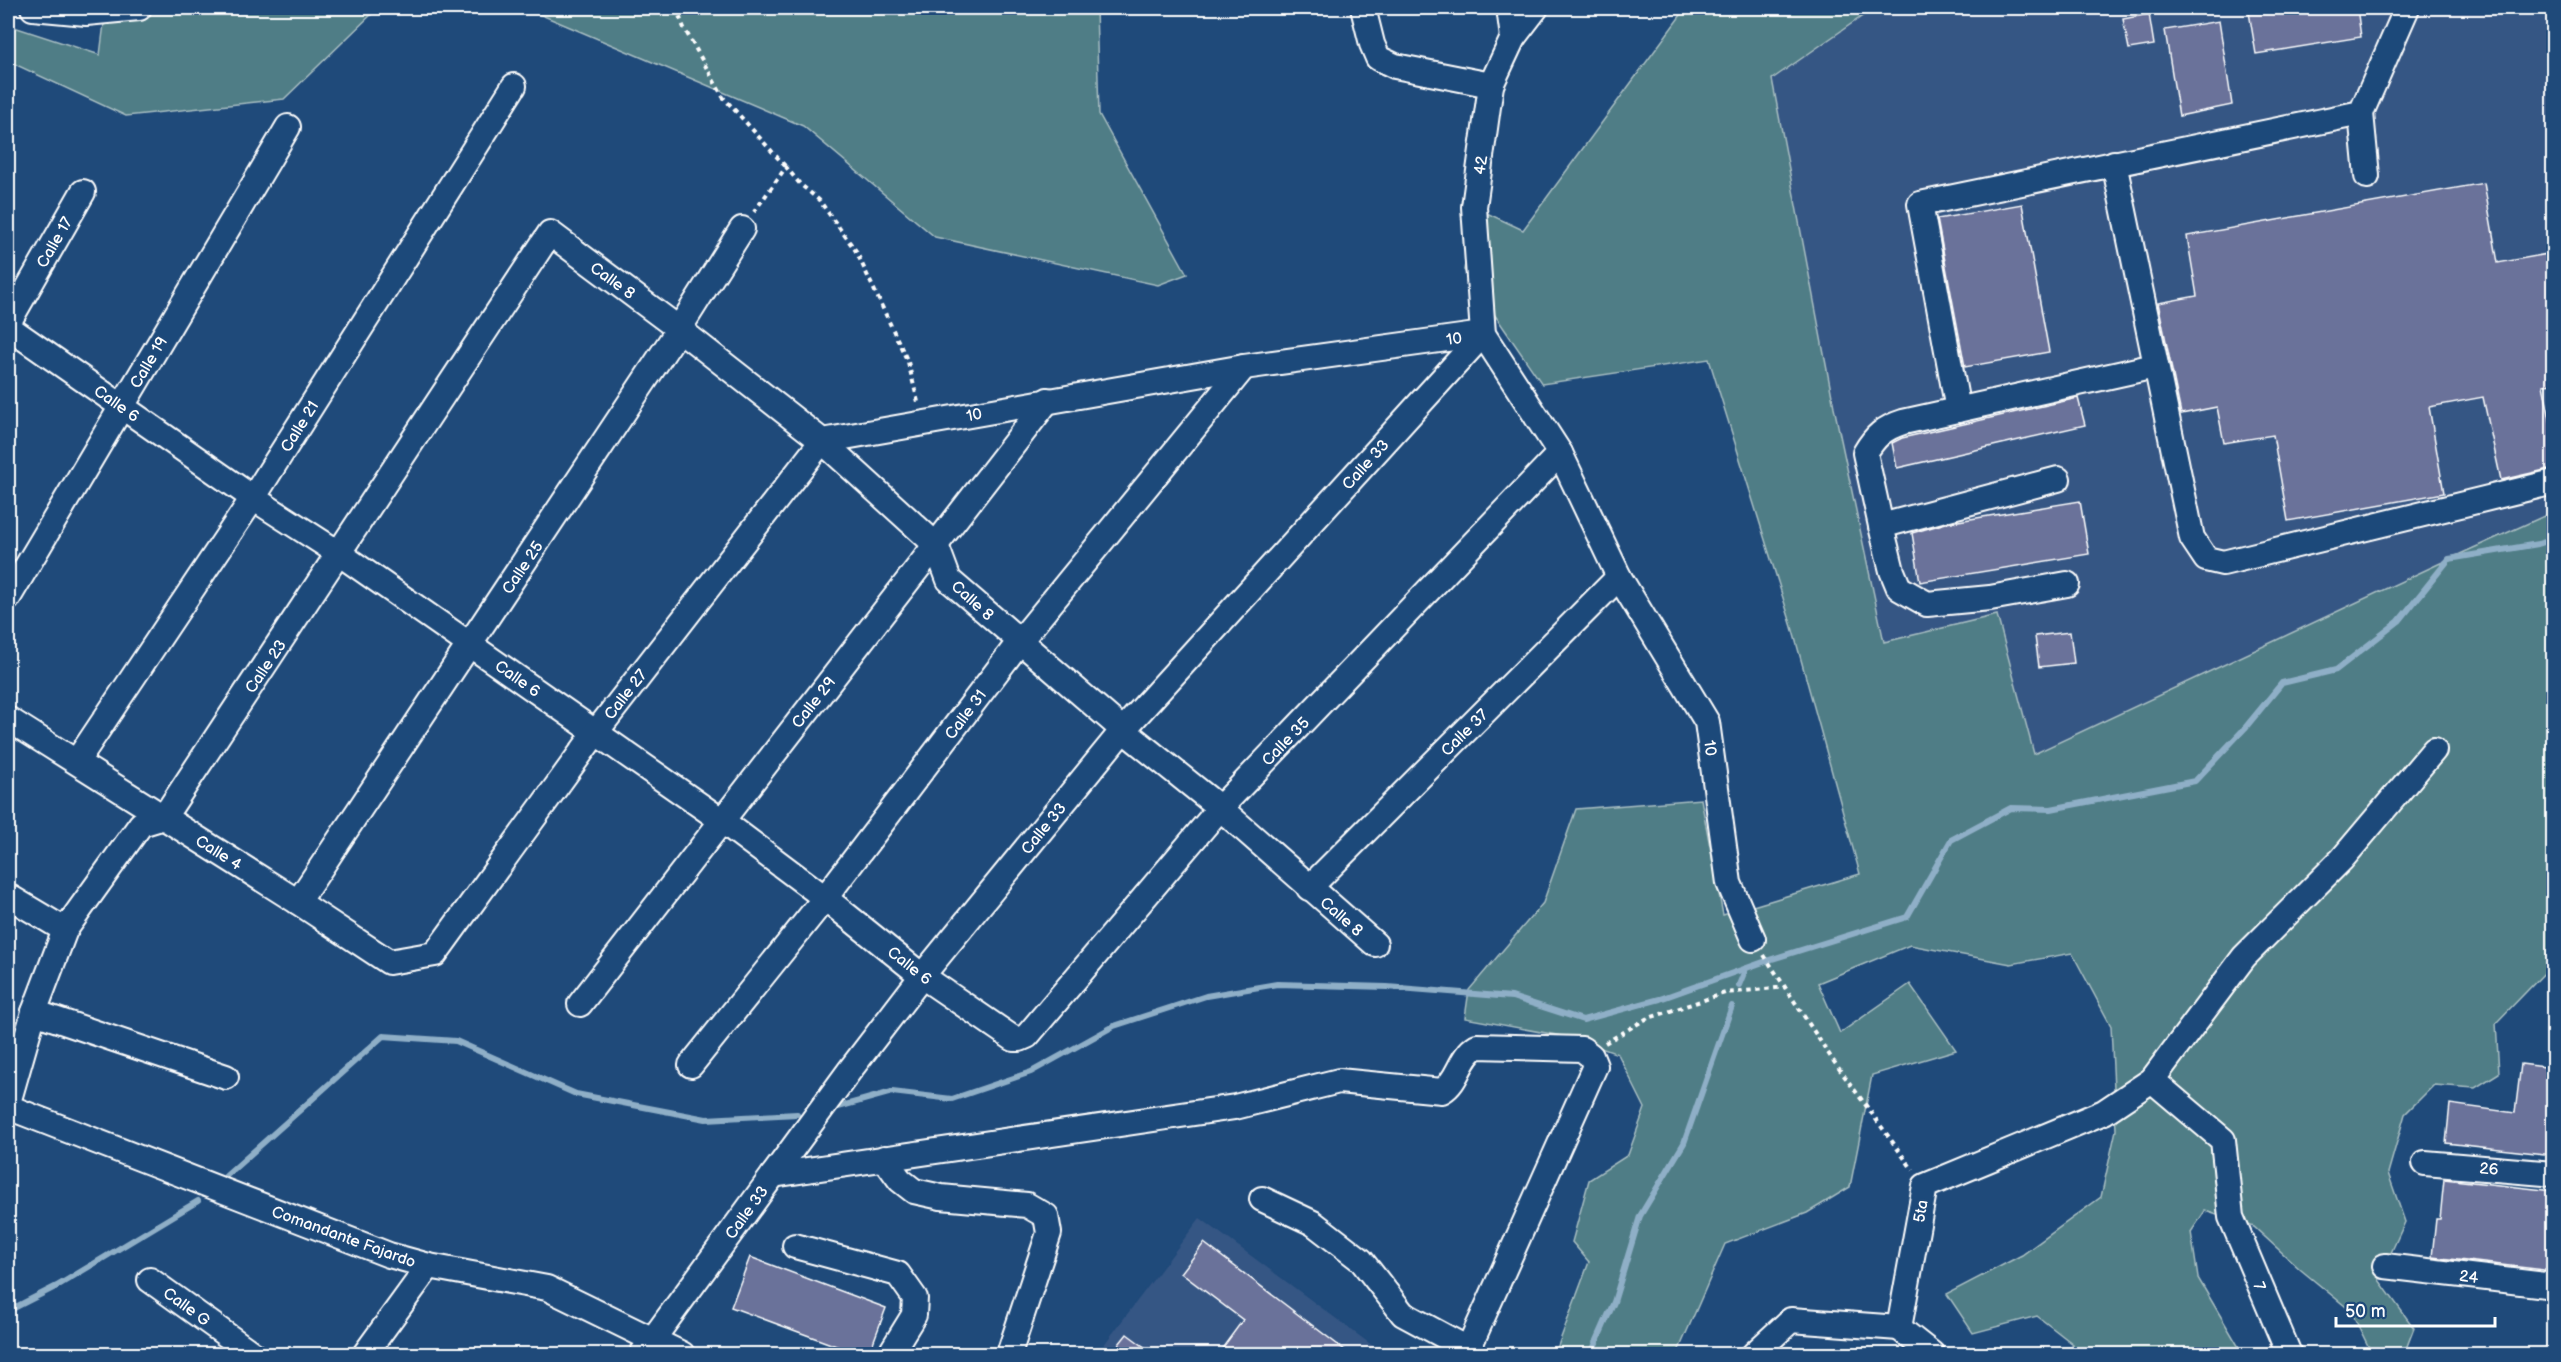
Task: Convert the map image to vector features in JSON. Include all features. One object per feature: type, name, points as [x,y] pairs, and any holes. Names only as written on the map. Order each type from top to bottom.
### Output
[{"type":"street","points":[[33,8],[117,11],[139,8]]},
{"type":"street","points":[[1364,8],[1372,44],[1378,58],[1395,66],[1491,85]]},
{"type":"street","points":[[1509,8],[1513,38]]},
{"type":"street","name":"42","points":[[1483,334],[1474,207],[1491,85],[1513,38],[1536,8]]},
{"type":"street","points":[[2367,176],[2361,113],[2407,8]]},
{"type":"street","name":"Calle 21","points":[[77,761],[253,498],[514,86]]},
{"type":"street","points":[[1958,410],[1920,204],[2361,113]]},
{"type":"street","name":"Calle 19","points":[[8,598],[288,127]]},
{"type":"street","points":[[2114,163],[2192,538],[2206,559],[2223,563],[2553,482]]},
{"type":"street","name":"Calle 17","points":[[8,325],[83,192]]},
{"type":"street","name":"Calle 25","points":[[298,902],[679,329],[742,229]]},
{"type":"street","name":"Calle 8","points":[[550,233],[679,329],[822,441],[936,545],[949,580],[1123,730],[1220,808],[1375,944]]},
{"type":"street","name":"Calle 23","points":[[164,817],[550,233]]},
{"type":"street","name":"Calle 6","points":[[8,325],[253,498],[470,644],[721,820],[825,898],[922,976],[1014,1039],[1020,1039]]},
{"type":"street","name":"10","points":[[822,441],[1244,367],[1483,334],[1560,453],[1620,577],[1707,722],[1729,883],[1754,939]]},
{"type":"street","name":"Calle 33","points":[[648,1347],[922,976],[1123,730],[1483,334]]},
{"type":"street","points":[[2067,584],[1990,598],[1927,603],[1899,588],[1881,526],[1865,453],[1873,440],[1886,428],[2156,366]]},
{"type":"street","name":"Calle 31","points":[[692,1065],[825,898],[1020,642],[1244,367]]},
{"type":"street","name":"Calle 29","points":[[580,1005],[1048,400]]},
{"type":"street","name":"Calle 27","points":[[435,954],[596,732],[822,441]]},
{"type":"street","name":"Calle 35","points":[[1020,1039],[1027,1036],[1220,808],[1560,453]]},
{"type":"street","points":[[1881,526],[2058,479]]},
{"type":"street","name":"Calle 37","points":[[1309,888],[1620,577]]},
{"type":"street","name":"Calle 4","points":[[8,719],[298,902],[389,963],[435,954]]},
{"type":"street","name":"5ta","points":[[1899,1328],[1924,1186],[2104,1112],[2152,1080],[2244,957],[2342,859],[2434,750]]},
{"type":"street","points":[[8,1105],[34,1012],[65,930],[141,824],[164,817]]},
{"type":"street","points":[[8,896],[65,930]]},
{"type":"street","points":[[34,1012],[226,1077]]},
{"type":"street","points":[[773,1175],[1235,1107],[1339,1081],[1442,1091],[1450,1087],[1468,1052],[1477,1046],[1582,1049],[1591,1056],[1595,1066],[1467,1352],[1403,1314],[1361,1260],[1313,1223],[1262,1199]]},
{"type":"street","name":"7","points":[[2152,1080],[2223,1140],[2231,1217],[2289,1354]]},
{"type":"street","name":"Comandante Fajardo","points":[[8,1105],[389,1256],[429,1266],[547,1288],[648,1347],[682,1354]]},
{"type":"street","points":[[884,1158],[900,1180],[914,1191],[941,1197],[1028,1205],[1046,1216],[1049,1233],[1009,1354]]},
{"type":"street","name":"26","points":[[2425,1163],[2553,1174]]},
{"type":"street","points":[[795,1246],[898,1274],[915,1298],[914,1316],[890,1354]]},
{"type":"street","points":[[365,1354],[429,1266]]},
{"type":"street","name":"24","points":[[2385,1266],[2553,1286]]},
{"type":"street","name":"Calle G","points":[[150,1280],[253,1354]]},
{"type":"street","points":[[1754,1354],[1791,1320],[1899,1328],[1932,1354]]},
{"type":"path","points":[[676,8],[684,28],[723,97],[800,184],[819,200],[856,251],[908,362],[924,423]]},
{"type":"path","points":[[742,229],[786,167]]},
{"type":"path","points":[[1754,939],[1832,1059],[1924,1186]]},
{"type":"path","points":[[1591,1056],[1609,1039],[1646,1018],[1725,993],[1786,987]]},
{"type":"shaded area","points":[[1874,8],[2553,8],[2553,515],[2034,754],[1997,615],[1884,642],[1834,407],[1772,79]]},
{"type":"shaded area","points":[[1200,1218],[1373,1346],[1374,1354],[1097,1354]]},
{"type":"green space","points":[[106,8],[378,8],[284,99],[126,116],[8,61],[8,25],[100,55]]},
{"type":"green space","points":[[525,8],[1096,8],[1099,114],[1187,274],[1158,285],[935,237],[803,126]]},
{"type":"green space","points":[[1686,8],[1874,8],[1772,79],[1834,407],[1884,642],[1997,615],[2034,754],[2553,512],[2553,964],[2496,1023],[2499,1073],[2475,1088],[2434,1085],[2405,1114],[2388,1173],[2405,1222],[2390,1255],[2374,1262],[2379,1280],[2414,1328],[2404,1354],[2372,1354],[2351,1311],[2254,1227],[2205,1211],[2191,1232],[2198,1278],[2243,1354],[2069,1354],[2073,1344],[2037,1316],[1973,1333],[1947,1294],[2022,1255],[2101,1197],[2116,1130],[2111,1026],[2072,953],[2011,964],[1910,945],[1818,983],[1840,1033],[1910,984],[1956,1050],[1872,1075],[1850,1187],[1807,1213],[1725,1244],[1677,1354],[1555,1354],[1589,1262],[1572,1242],[1589,1180],[1628,1155],[1645,1108],[1618,1054],[1573,1038],[1465,1018],[1469,990],[1543,903],[1576,809],[1701,799],[1723,915],[1860,874],[1792,627],[1709,359],[1542,384],[1464,270],[1474,207],[1523,230]]},
{"type":"building","points":[[2278,8],[2357,8],[2361,37],[2256,54],[2249,12]]},
{"type":"building","points":[[2149,14],[2154,45],[2129,49],[2123,19]]},
{"type":"building","points":[[2219,21],[2232,105],[2179,116],[2165,30]]},
{"type":"building","points":[[2484,183],[2498,263],[2553,253],[2553,384],[2543,385],[2553,434],[2553,468],[2501,480],[2483,397],[2429,407],[2444,493],[2288,521],[2273,435],[2224,443],[2217,407],[2181,414],[2158,303],[2197,296],[2187,236]]},
{"type":"building","points":[[2022,204],[2049,352],[1965,367],[1937,219]]},
{"type":"building","points":[[2078,398],[2085,425],[1897,468],[1892,443],[1902,438]]},
{"type":"building","points":[[2080,501],[2089,554],[1920,582],[1912,533],[1946,523]]},
{"type":"building","points":[[2070,632],[2074,663],[2039,667],[2035,636]]},
{"type":"building","points":[[2521,1064],[2553,1068],[2553,1155],[2446,1143],[2450,1104],[2515,1113]]},
{"type":"building","points":[[2444,1179],[2553,1191],[2553,1271],[2432,1257],[2436,1219],[2440,1219]]},
{"type":"building","points":[[1204,1243],[1350,1354],[1218,1354],[1243,1320],[1181,1273]]},
{"type":"building","points":[[750,1257],[886,1308],[869,1354],[858,1354],[731,1307]]},
{"type":"building","points":[[1127,1334],[1154,1354],[1111,1354]]},
{"type":"waterway","points":[[831,1109],[892,1092],[952,1099],[1031,1072],[1114,1026],[1206,996],[1277,984],[1387,987],[1512,997],[1583,1020],[1660,999],[1769,960],[1907,917],[1951,840],[2011,808],[2051,809],[2195,781],[2245,728],[2282,683],[2336,670],[2399,621],[2449,559],[2538,544],[2554,539]]},
{"type":"waterway","points":[[1739,985],[1746,968]]},
{"type":"waterway","points":[[1591,1354],[1614,1302],[1640,1216],[1684,1143],[1732,1006]]},
{"type":"waterway","points":[[226,1176],[383,1036],[456,1041],[576,1094],[706,1119],[797,1114]]},
{"type":"waterway","points":[[8,1311],[57,1286],[198,1201]]}]
